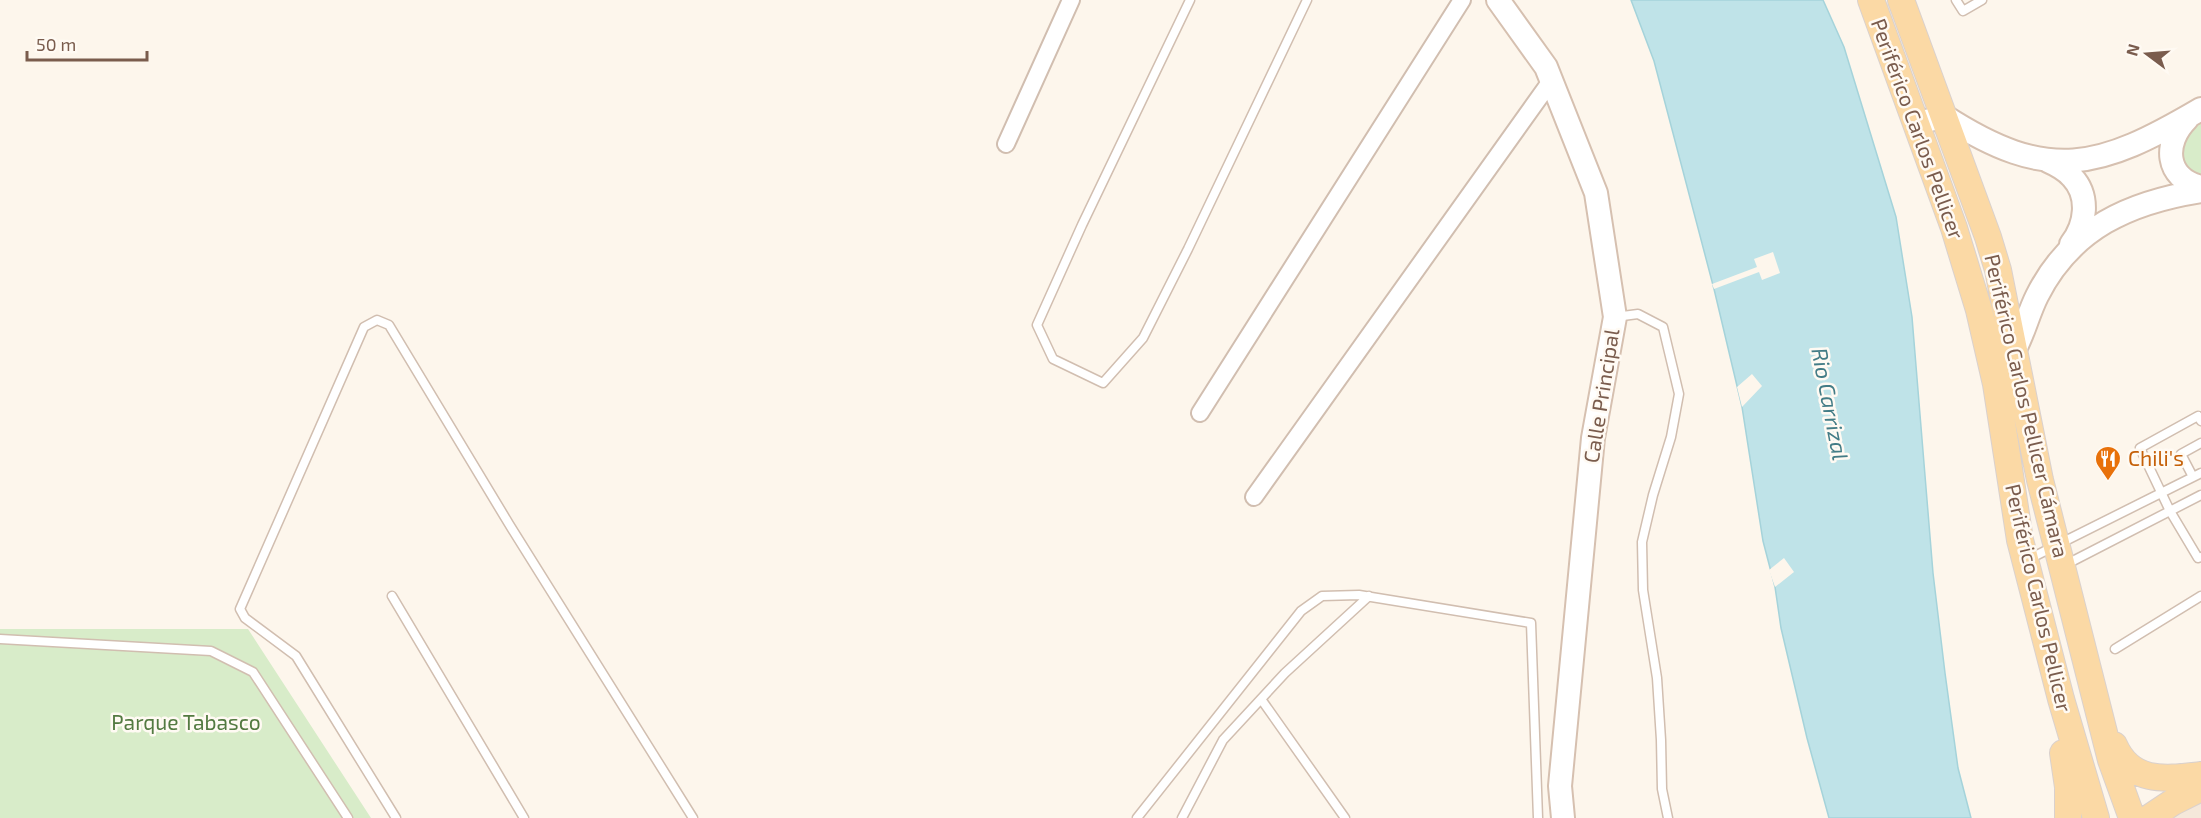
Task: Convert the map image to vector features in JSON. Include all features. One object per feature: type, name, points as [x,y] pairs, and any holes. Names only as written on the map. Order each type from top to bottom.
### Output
[{"type":"main road","name":"Calle Principal","points":[[1498,0],[1546,67],[1596,193],[1615,317],[1593,438],[1560,786],[1563,818]]},
{"type":"main road","name":"Periférico Carlos Pellicer","points":[[1870,0],[2002,353],[2003,423],[2013,504],[2061,699],[2096,818]]},
{"type":"main road","name":"Periférico Carlos Pellicer Cámara","points":[[1901,0],[1991,248],[2006,303],[2002,353],[2040,480],[2111,760],[2132,818]]},
{"type":"main road","points":[[1916,124],[1944,116],[1965,130],[2030,157],[2078,162],[2105,156],[2195,112]]},
{"type":"main road","points":[[2195,112],[2179,127],[2170,147],[2171,158],[2180,176],[2201,189]]},
{"type":"main road","points":[[2002,353],[2024,332],[2036,298],[2059,259],[2078,236],[2081,227],[2084,209],[2080,190],[2072,176],[2048,160]]},
{"type":"main road","points":[[2059,259],[2095,228],[2128,209],[2168,196],[2201,189]]},
{"type":"main road","points":[[2041,623],[2067,777],[2068,818]]},
{"type":"main road","points":[[2101,716],[2116,752],[2135,772],[2151,776],[2201,775]]},
{"type":"main road","points":[[2149,818],[2173,802],[2201,788]]},
{"type":"street","points":[[1006,144],[1071,0]]},
{"type":"street","points":[[1200,413],[1462,0]]},
{"type":"street","points":[[1254,497],[1551,81]]},
{"type":"lane","points":[[1190,0],[1082,225],[1038,325],[1053,359],[1103,382],[1143,338],[1307,0]]},
{"type":"lane","points":[[1956,0],[1963,11],[1982,0]]},
{"type":"lane","points":[[1615,317],[1638,314],[1662,327],[1679,394],[1671,437],[1653,495],[1642,542],[1643,590],[1657,678],[1662,789],[1668,818]]},
{"type":"lane","points":[[396,818],[296,656],[245,618],[240,609],[364,327],[377,320],[389,325],[514,533],[693,818]]},
{"type":"lane","points":[[2201,421],[2198,416],[2140,448],[2170,511],[2198,558],[2201,557]]},
{"type":"lane","points":[[2060,556],[2162,493],[2197,475],[2181,454],[2201,443]]},
{"type":"lane","points":[[2025,560],[2060,556],[2170,511],[2201,495]]},
{"type":"lane","points":[[392,596],[524,818]]},
{"type":"lane","points":[[1137,818],[1301,611],[1322,596],[1369,596],[1531,623],[1538,818]]},
{"type":"lane","points":[[1182,818],[1223,740],[1285,673],[1369,596]]},
{"type":"lane","points":[[2115,649],[2201,596]]},
{"type":"lane","points":[[0,639],[211,651],[253,672],[348,818]]},
{"type":"lane","points":[[1261,699],[1345,818]]},
{"type":"shaded area","points":[[2201,801],[2201,818],[2169,818]]},
{"type":"green space","points":[[2201,109],[2201,187],[2188,183],[2174,136]]},
{"type":"green space","name":"Parque Tabasco","points":[[0,629],[248,629],[371,818],[0,818]]},
{"type":"water","name":"Rio Carrizal","points":[[1631,0],[1823,0],[1844,47],[1896,217],[1912,317],[1933,573],[1945,673],[1958,768],[1971,818],[1829,818],[1781,628],[1775,587],[1763,541],[1742,407],[1714,289],[1654,61]]},
{"type":"pier","points":[[1773,252],[1780,273],[1762,280],[1759,272],[1714,289],[1712,284],[1757,267],[1754,259]]},
{"type":"pier","points":[[1752,374],[1762,386],[1742,407],[1737,387]]},
{"type":"pier","points":[[1784,558],[1794,572],[1775,587],[1769,570]]},
{"type":"place","name":"Chili's","points":[[2108,482]]}]
